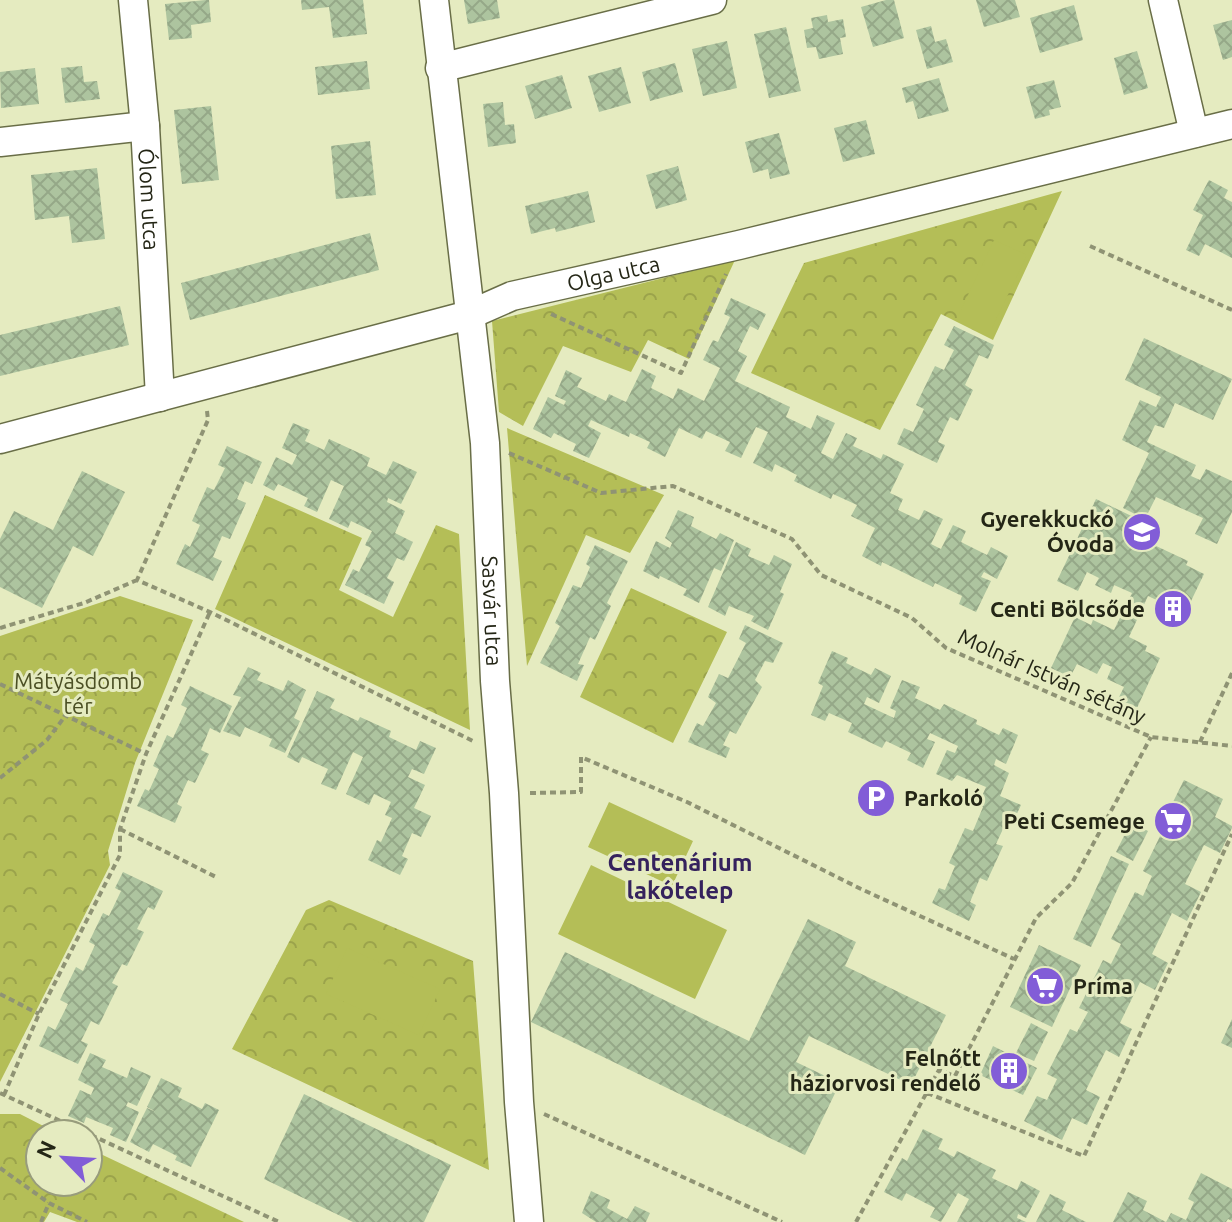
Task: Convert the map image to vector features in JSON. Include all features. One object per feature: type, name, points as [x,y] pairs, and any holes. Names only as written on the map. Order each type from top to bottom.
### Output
[{"type":"street","name":"Ólom utca","points":[[133,0],[145,126],[160,397]]},
{"type":"street","name":"Sasvár utca","points":[[434,0],[485,443],[495,681],[504,793],[519,1102],[529,1222]]},
{"type":"street","points":[[440,68],[712,0]]},
{"type":"street","points":[[1163,0],[1194,133]]},
{"type":"street","name":"Olga utca","points":[[0,439],[469,315],[512,296],[739,245],[1232,124]]},
{"type":"street","points":[[0,142],[145,126]]},
{"type":"path","points":[[512,296],[681,373],[739,245]]},
{"type":"path","points":[[1090,246],[1232,310]]},
{"type":"path","points":[[0,628],[84,603],[137,580],[208,420],[201,386]]},
{"type":"path","name":"Molnár István sétány","points":[[485,443],[601,493],[673,486],[792,539],[821,575],[912,618],[946,648],[1151,737],[1232,746]]},
{"type":"path","points":[[137,580],[210,612],[500,754]]},
{"type":"path","points":[[210,612],[146,754],[120,829],[120,855],[2,1094],[279,1222]]},
{"type":"path","points":[[1200,742],[1232,673]]},
{"type":"path","points":[[0,684],[146,754]]},
{"type":"path","points":[[0,778],[47,740],[66,715]]},
{"type":"path","points":[[856,1222],[939,1070],[955,1076],[1036,918],[1072,883],[1151,737]]},
{"type":"path","points":[[504,793],[581,792],[581,757],[687,802],[861,889],[1014,959]]},
{"type":"path","points":[[120,829],[216,877]]},
{"type":"path","points":[[927,1093],[1084,1156],[1232,834]]},
{"type":"path","points":[[0,994],[39,1014]]},
{"type":"path","points":[[519,1102],[782,1222]]},
{"type":"path","points":[[0,1168],[49,1203],[87,1222]]},
{"type":"path","points":[[41,1222],[49,1203]]},
{"type":"green space","points":[[1062,191],[993,340],[941,314],[880,430],[751,373],[804,263]]},
{"type":"green space","points":[[994,240],[1027,255],[991,330],[959,314]]},
{"type":"green space","points":[[735,260],[689,359],[648,340],[631,372],[563,346],[523,426],[499,412],[492,321]]},
{"type":"green space","points":[[507,428],[664,495],[630,553],[586,535],[527,666]]},
{"type":"green space","points":[[265,495],[362,538],[339,590],[393,617],[436,525],[459,534],[470,730],[215,609]]},
{"type":"green space","points":[[631,588],[727,632],[673,743],[580,697]]},
{"type":"green space","name":"Mátyásdomb tér","points":[[120,596],[193,620],[135,763],[108,851],[110,865],[0,1082],[0,636]]},
{"type":"green space","points":[[609,802],[693,841],[672,886],[588,847]]},
{"type":"green space","points":[[591,865],[727,930],[695,999],[558,934]]},
{"type":"green space","points":[[329,900],[473,961],[489,1170],[232,1049],[306,910]]},
{"type":"green space","points":[[347,948],[440,989],[419,1035],[326,994]]},
{"type":"green space","points":[[0,1114],[20,1114],[28,1118],[24,1118],[24,1198],[104,1198],[104,1156],[244,1222],[77,1222],[50,1212],[44,1222],[0,1222]]},
{"type":"building","points":[[209,0],[211,22],[191,25],[192,38],[169,40],[165,4]]},
{"type":"building","points":[[301,0],[363,0],[367,34],[333,38],[329,7],[302,10]]},
{"type":"building","points":[[464,0],[497,0],[500,18],[468,24]]},
{"type":"building","points":[[894,0],[904,38],[873,47],[861,7]]},
{"type":"building","points":[[976,0],[1015,0],[1020,17],[984,27]]},
{"type":"building","points":[[1074,5],[1083,40],[1040,53],[1030,18]]},
{"type":"building","points":[[827,15],[828,22],[843,19],[846,37],[840,38],[843,54],[819,59],[816,47],[807,48],[804,30],[813,28],[811,18]]},
{"type":"building","points":[[1232,20],[1232,57],[1223,60],[1213,25]]},
{"type":"building","points":[[931,26],[935,42],[946,39],[953,62],[927,69],[916,30]]},
{"type":"building","points":[[786,27],[801,91],[769,98],[754,34]]},
{"type":"building","points":[[727,41],[737,88],[703,96],[692,49]]},
{"type":"building","points":[[1137,51],[1148,88],[1124,95],[1114,58]]},
{"type":"building","points":[[367,61],[370,89],[318,95],[315,67]]},
{"type":"building","points":[[675,63],[683,92],[650,101],[642,72]]},
{"type":"building","points":[[82,66],[84,82],[97,81],[100,99],[65,103],[61,68]]},
{"type":"building","points":[[621,67],[631,103],[599,112],[588,76]]},
{"type":"building","points":[[35,68],[39,104],[1,108],[0,72]]},
{"type":"building","points":[[562,75],[572,108],[535,119],[525,86]]},
{"type":"building","points":[[939,78],[949,111],[918,119],[913,101],[906,103],[902,88]]},
{"type":"building","points":[[1054,80],[1061,107],[1049,110],[1050,115],[1035,119],[1026,87]]},
{"type":"building","points":[[503,102],[505,125],[514,124],[516,143],[488,147],[483,104]]},
{"type":"building","points":[[211,106],[219,180],[182,184],[174,110]]},
{"type":"building","points":[[866,120],[875,154],[843,162],[834,128]]},
{"type":"building","points":[[779,133],[790,174],[770,179],[768,169],[753,173],[745,142]]},
{"type":"building","points":[[370,141],[376,195],[336,199],[331,146]]},
{"type":"building","points":[[678,166],[687,200],[656,209],[646,175]]},
{"type":"building","points":[[97,168],[105,239],[72,243],[69,216],[35,220],[31,175]]},
{"type":"building","points":[[1209,180],[1228,190],[1224,198],[1232,202],[1232,258],[1205,244],[1199,256],[1186,250],[1203,215],[1193,210]]},
{"type":"building","points":[[588,191],[595,222],[556,232],[555,228],[531,234],[525,206]]},
{"type":"building","points":[[370,233],[379,270],[190,320],[181,283]]},
{"type":"building","points":[[731,298],[766,314],[758,330],[750,326],[738,351],[747,356],[735,381],[790,407],[786,417],[811,429],[817,415],[835,423],[821,453],[833,459],[846,433],[857,438],[853,446],[881,459],[883,454],[904,464],[890,493],[903,499],[898,510],[919,520],[924,510],[943,519],[931,544],[941,549],[953,525],[966,531],[961,542],[987,555],[991,547],[1008,556],[997,579],[984,572],[981,577],[991,581],[976,612],[959,604],[962,596],[935,583],[933,587],[882,562],[881,566],[862,556],[875,528],[851,516],[857,505],[833,494],[831,499],[794,481],[797,475],[775,464],[772,472],[753,463],[768,432],[756,427],[741,458],[725,451],[730,442],[706,431],[702,439],[679,428],[665,457],[647,448],[650,442],[630,433],[629,437],[591,420],[588,426],[601,433],[589,458],[573,451],[576,444],[554,433],[551,438],[533,429],[548,397],[564,405],[566,401],[555,396],[566,370],[582,378],[577,387],[606,401],[609,394],[626,402],[642,369],[656,376],[651,388],[673,399],[678,388],[704,401],[720,368],[703,360],[713,340],[718,342],[730,317],[724,314]]},
{"type":"building","points":[[120,306],[129,345],[0,376],[0,335]]},
{"type":"building","points":[[954,326],[994,345],[988,359],[979,355],[965,385],[973,390],[958,421],[950,417],[938,442],[945,445],[937,463],[897,444],[904,428],[913,432],[924,409],[916,405],[935,366],[944,370],[954,350],[944,345]]},
{"type":"building","name":"Gyerekkuckó Óvoda","points":[[1144,338],[1232,379],[1213,420],[1175,403],[1164,428],[1155,425],[1147,442],[1196,465],[1191,476],[1200,480],[1206,469],[1232,481],[1232,512],[1217,544],[1195,534],[1203,518],[1156,497],[1145,519],[1123,508],[1149,453],[1122,440],[1140,400],[1156,407],[1161,397],[1125,380]]},
{"type":"building","points":[[293,423],[310,430],[305,441],[324,450],[329,439],[370,458],[367,466],[386,475],[393,461],[417,472],[401,504],[388,498],[387,502],[405,511],[395,533],[413,542],[404,561],[397,558],[387,578],[394,582],[384,604],[345,585],[353,569],[359,572],[371,548],[365,545],[372,531],[351,521],[348,528],[329,519],[344,486],[331,480],[317,512],[304,506],[308,498],[278,484],[274,491],[263,485],[276,457],[292,465],[297,455],[282,448]]},
{"type":"building","points":[[227,446],[262,462],[252,484],[245,481],[237,499],[246,503],[230,539],[222,536],[213,557],[222,561],[213,581],[176,564],[185,544],[190,547],[200,525],[192,521],[207,487],[214,490],[225,468],[218,465]]},
{"type":"building","points":[[82,471],[125,492],[93,556],[73,546],[42,608],[0,587],[0,539],[14,511],[53,530]]},
{"type":"building","name":"Centi Bölcsőde","points":[[1096,499],[1144,522],[1137,537],[1188,561],[1186,565],[1204,574],[1179,626],[1157,615],[1163,603],[1148,596],[1129,637],[1147,646],[1145,651],[1160,658],[1137,708],[1118,699],[1124,687],[1107,679],[1112,667],[1103,663],[1097,674],[1077,664],[1070,677],[1051,668],[1075,617],[1091,625],[1093,620],[1114,630],[1132,593],[1114,585],[1111,593],[1095,585],[1099,578],[1087,572],[1078,591],[1057,581]]},
{"type":"building","points":[[678,510],[694,517],[691,526],[716,539],[720,533],[734,540],[721,571],[714,568],[699,603],[683,595],[687,589],[643,571],[656,541],[670,548],[672,543],[665,538]]},
{"type":"building","points":[[736,542],[751,549],[748,556],[769,565],[774,555],[792,564],[780,592],[784,594],[768,630],[751,621],[754,616],[729,606],[725,616],[708,607]]},
{"type":"building","points":[[595,545],[628,561],[607,603],[611,606],[595,640],[590,637],[578,664],[584,665],[577,681],[540,663],[560,626],[555,623],[573,585],[581,588],[590,567],[586,564]]},
{"type":"building","points":[[745,625],[783,643],[773,663],[765,661],[755,680],[762,687],[736,734],[730,731],[723,745],[730,748],[726,758],[688,742],[697,723],[703,726],[716,703],[708,697],[719,674],[728,678],[746,643],[739,639]]},
{"type":"building","points":[[832,651],[848,658],[846,663],[871,675],[875,668],[891,676],[879,703],[867,697],[864,704],[894,718],[896,711],[890,708],[902,680],[920,687],[915,698],[940,710],[944,704],[999,735],[1003,728],[1018,735],[1006,764],[996,759],[994,765],[1009,773],[1000,796],[1021,805],[1015,818],[1009,816],[996,844],[1003,846],[987,881],[980,878],[970,902],[976,905],[969,921],[932,903],[939,888],[945,890],[955,866],[949,863],[965,828],[973,831],[983,807],[978,805],[986,787],[957,775],[952,781],[936,774],[947,750],[955,753],[958,746],[930,733],[927,739],[935,742],[923,768],[907,760],[911,753],[886,741],[882,748],[848,732],[852,723],[829,713],[825,721],[811,715],[823,686],[818,683]]},
{"type":"building","points":[[248,667],[261,673],[257,680],[283,691],[288,680],[306,690],[294,718],[300,721],[285,753],[269,746],[272,739],[245,727],[240,737],[223,731],[241,697],[233,695]]},
{"type":"building","points":[[190,686],[232,706],[220,733],[210,728],[201,750],[209,754],[195,783],[188,780],[177,804],[182,807],[175,823],[137,806],[145,789],[149,791],[159,769],[153,766],[167,735],[173,738],[187,708],[181,705]]},
{"type":"building","points":[[317,691],[335,699],[330,708],[391,731],[389,737],[416,750],[420,741],[436,748],[424,774],[412,769],[408,777],[425,785],[414,808],[431,816],[421,837],[412,833],[402,856],[408,859],[400,875],[368,860],[392,818],[385,815],[391,802],[374,794],[369,805],[346,794],[363,757],[353,752],[336,790],[321,784],[328,769],[302,757],[299,763],[287,757]]},
{"type":"building","points":[[1184,780],[1223,799],[1215,817],[1232,828],[1220,853],[1204,845],[1185,884],[1201,892],[1187,921],[1172,913],[1152,954],[1168,963],[1155,990],[1140,982],[1120,1023],[1132,1029],[1119,1057],[1106,1050],[1086,1090],[1100,1097],[1087,1125],[1072,1118],[1062,1140],[1024,1121],[1037,1096],[1047,1100],[1057,1079],[1047,1074],[1070,1029],[1077,1032],[1088,1012],[1079,1008],[1103,960],[1111,964],[1121,944],[1111,939],[1135,892],[1143,896],[1152,876],[1143,871],[1166,824],[1175,828],[1185,808],[1173,802]]},
{"type":"building","points":[[1131,822],[1148,831],[1133,861],[1116,852]]},
{"type":"building","points":[[1111,856],[1129,864],[1091,947],[1073,939]]},
{"type":"building","points":[[123,872],[163,891],[154,910],[148,907],[137,929],[144,932],[127,966],[122,964],[112,983],[118,986],[99,1025],[91,1021],[81,1041],[88,1044],[78,1064],[39,1046],[48,1026],[55,1030],[68,1004],[60,1000],[76,967],[83,971],[95,945],[89,942],[103,913],[109,916],[121,891],[115,888]]},
{"type":"building","points":[[808,919],[856,942],[845,966],[946,1015],[911,1085],[809,1036],[796,1062],[840,1083],[805,1155],[531,1022],[565,952],[749,1041]]},
{"type":"building","name":"Príma","points":[[1039,945],[1081,965],[1052,1027],[1010,1007]]},
{"type":"building","points":[[1232,1019],[1232,1048],[1221,1043]]},
{"type":"building","points":[[1031,1023],[1048,1032],[1034,1061],[1016,1053]]},
{"type":"building","name":"Felnőtt háziorvosi rendelő","points":[[993,1046],[1037,1068],[1023,1095],[980,1075]]},
{"type":"building","points":[[90,1053],[106,1060],[102,1067],[127,1078],[131,1067],[151,1076],[137,1106],[128,1102],[126,1106],[139,1112],[126,1142],[110,1135],[113,1128],[104,1124],[104,1118],[68,1116],[80,1090],[91,1095],[94,1088],[78,1080]]},
{"type":"building","points":[[161,1078],[182,1088],[178,1097],[202,1109],[205,1103],[219,1110],[191,1167],[153,1144],[149,1152],[130,1142],[147,1108],[156,1112],[147,1107]]},
{"type":"building","points":[[304,1094],[451,1165],[424,1222],[353,1222],[264,1179]]},
{"type":"building","points":[[923,1129],[943,1139],[938,1149],[954,1157],[957,1151],[996,1170],[992,1178],[1017,1190],[1021,1181],[1040,1191],[1026,1218],[1018,1214],[1017,1218],[1026,1222],[957,1222],[969,1199],[958,1193],[941,1222],[930,1217],[935,1208],[906,1193],[902,1201],[884,1192],[902,1158],[907,1161]]},
{"type":"building","points":[[1201,1173],[1232,1189],[1232,1221],[1166,1222],[1171,1213],[1186,1220],[1194,1202],[1188,1199]]},
{"type":"building","points":[[591,1191],[610,1200],[607,1208],[627,1219],[635,1206],[650,1213],[646,1222],[596,1222],[582,1213]]},
{"type":"building","points":[[1128,1192],[1147,1201],[1143,1210],[1166,1222],[1113,1222]]},
{"type":"building","points":[[1050,1194],[1066,1202],[1062,1210],[1086,1222],[1036,1222]]},
{"type":"place","name":"Gyerekkuckó Óvoda","points":[[1142,532]]},
{"type":"place","name":"Centi Bölcsőde","points":[[1173,609]]},
{"type":"place","name":"Parkoló","points":[[876,798]]},
{"type":"place","name":"Peti Csemege","points":[[1173,821]]},
{"type":"place","name":"Príma","points":[[1045,986]]},
{"type":"place","name":"Felnőtt háziorvosi rendelő","points":[[1009,1071]]},
{"type":"district","name":"Centenárium lakótelep","points":[[680,877]]}]
